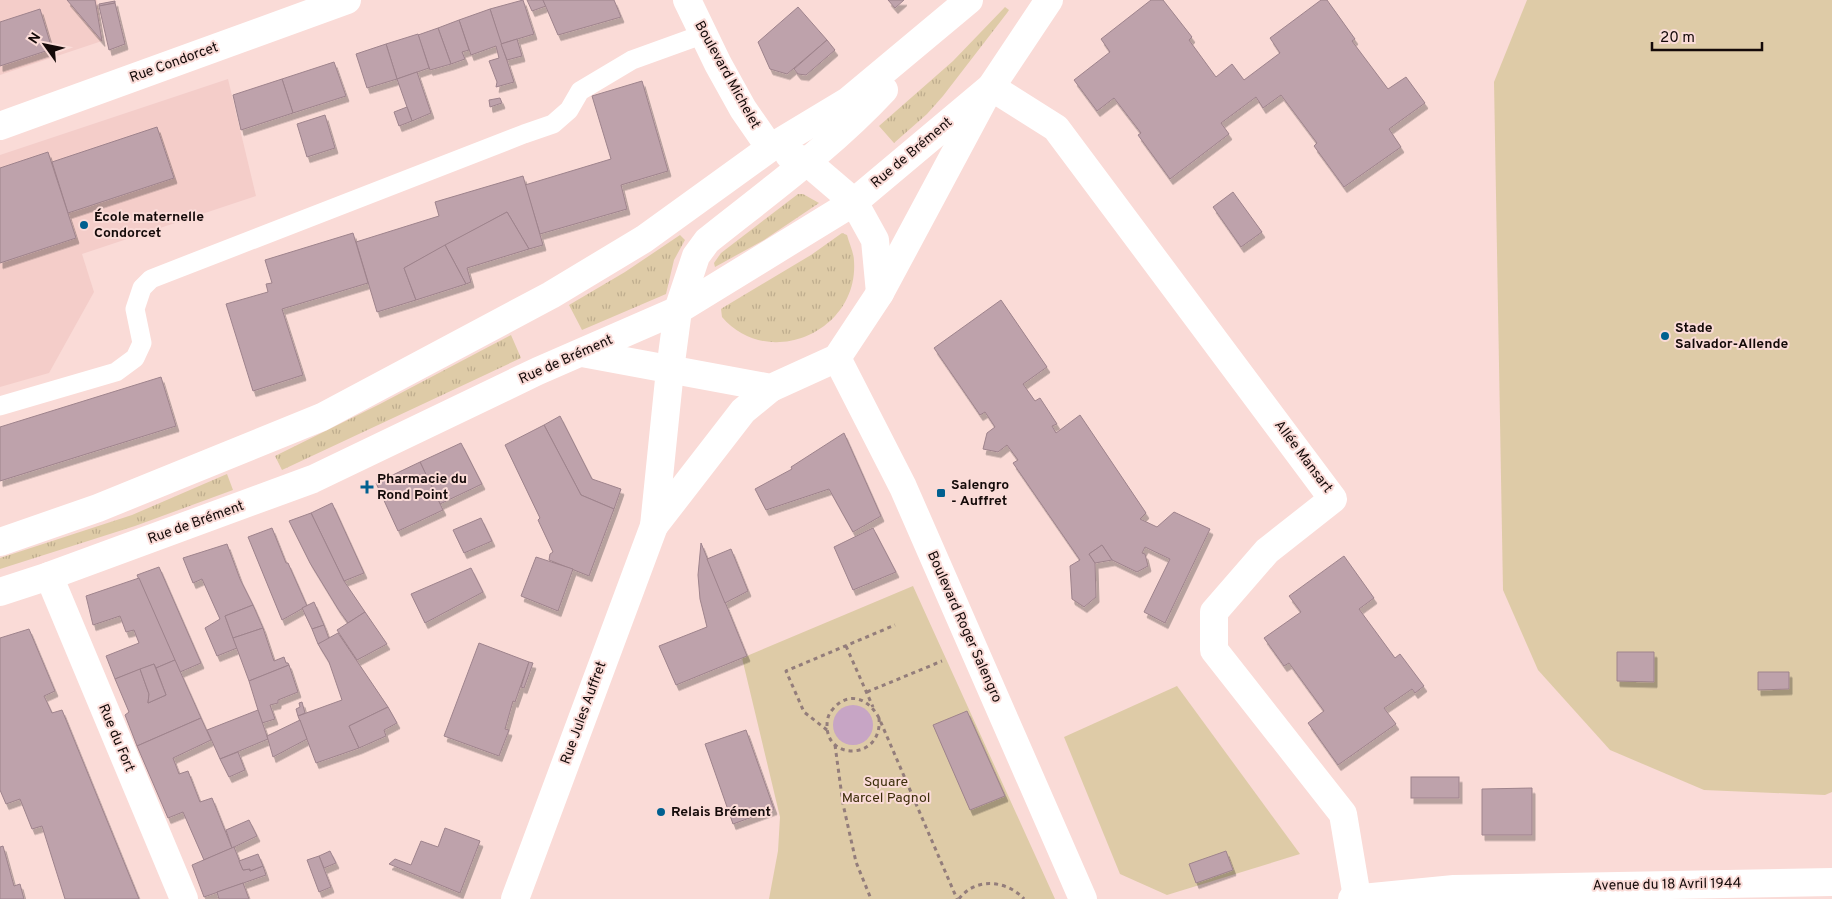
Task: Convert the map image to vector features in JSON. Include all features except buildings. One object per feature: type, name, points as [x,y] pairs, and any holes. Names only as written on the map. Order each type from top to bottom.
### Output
[{"type":"street","name":"Rue Condorcet","points":[[0,126],[347,0]]},
{"type":"street","name":"Boulevard Michelet","points":[[687,0],[743,109],[770,148]]},
{"type":"street","name":"Rue de Brément","points":[[0,592],[49,576],[313,479],[515,382],[678,310],[854,202],[991,87],[1049,0]]},
{"type":"street","points":[[0,542],[98,508],[322,417],[551,295],[644,239],[770,148],[848,101],[966,3]]},
{"type":"street","name":"Rue Jules Auffret","points":[[515,899],[654,526],[678,310],[696,256],[707,241],[806,162],[861,114],[966,3]]},
{"type":"street","points":[[837,358],[880,293],[991,87]]},
{"type":"street","name":"Allée Mansart","points":[[991,87],[1056,128],[1334,499],[1267,551],[1214,612],[1214,650],[1343,814],[1355,898]]},
{"type":"street","points":[[770,148],[806,162],[854,202],[875,240],[880,293]]},
{"type":"street","points":[[582,353],[771,388]]},
{"type":"street","name":"Rue Jules Auffret","points":[[654,526],[743,411],[771,388],[837,358]]},
{"type":"street","name":"Boulevard Roger Salengro","points":[[837,358],[903,487],[1083,899]]},
{"type":"street","name":"Rue du Fort","points":[[49,576],[184,899]]},
{"type":"street","name":"Avenue du 18 Avril 1944","points":[[1355,898],[1454,889],[1832,882]]},
{"type":"lane","points":[[0,406],[116,372],[135,358],[142,343],[134,309],[142,288],[151,279],[553,124],[569,110],[580,91],[632,60],[704,34]]},
{"type":"path","points":[[827,730],[804,712],[786,671],[895,625]]},
{"type":"path","points":[[846,646],[958,899],[976,886],[991,883],[1005,885],[1018,892],[1024,899]]},
{"type":"path","points":[[867,692],[973,648]]},
{"type":"path","points":[[875,710],[868,703],[861,700],[843,701],[830,712],[827,730],[830,738],[842,749],[859,751],[867,748],[878,735],[880,727],[879,718]]},
{"type":"path","points":[[836,745],[843,804],[856,862],[871,899]]},
{"type":"shaded area","points":[[0,0],[97,0],[102,41],[0,75]]},
{"type":"shaded area","name":"École maternelle Condorcet","points":[[228,79],[256,196],[82,254],[94,292],[49,373],[0,387],[0,155]]},
{"type":"shaded area","points":[[849,705],[857,705],[864,708],[870,714],[873,725],[870,736],[864,742],[857,745],[849,745],[842,742],[836,736],[833,729],[833,721],[836,714],[842,708]]},
{"type":"green space","name":"Stade Salvador-Allende","points":[[1527,0],[1832,0],[1832,792],[1825,795],[1704,790],[1610,750],[1538,670],[1503,590],[1494,82]]},
{"type":"green space","points":[[1005,7],[1009,10],[1007,13],[943,96],[927,114],[894,143],[879,126],[953,61]]},
{"type":"green space","points":[[798,194],[803,194],[819,203],[764,240],[715,267],[714,263],[721,253]]},
{"type":"green space","points":[[842,233],[847,235],[854,258],[852,286],[842,307],[827,324],[807,336],[785,342],[763,341],[741,333],[722,317],[721,309],[811,255]]},
{"type":"green space","points":[[680,235],[685,240],[674,260],[666,294],[582,330],[569,305],[625,272]]},
{"type":"green space","points":[[511,335],[521,358],[282,470],[275,456],[380,404]]},
{"type":"green space","points":[[227,474],[233,490],[135,526],[0,569],[0,558],[132,515]]},
{"type":"green space","name":"Square Marcel Pagnol","points":[[913,586],[1055,899],[769,899],[778,851],[780,817],[742,658]]},
{"type":"green space","points":[[1177,686],[1300,854],[1167,895],[1120,874],[1064,737]]},
{"type":"place","name":"École maternelle Condorcet","points":[[84,225]]},
{"type":"place","name":"Stade Salvador-Allende","points":[[1665,336]]},
{"type":"place","name":"Pharmacie du Rond Point","points":[[367,487]]},
{"type":"place","name":"Salengro - Auffret","points":[[941,493]]},
{"type":"place","name":"Relais Brément","points":[[661,812]]}]
